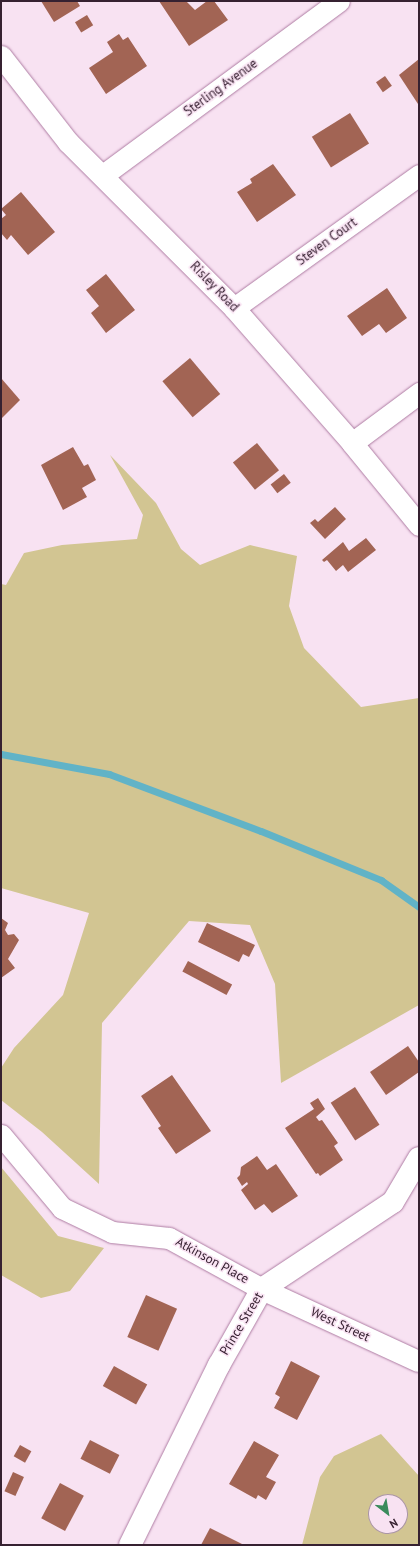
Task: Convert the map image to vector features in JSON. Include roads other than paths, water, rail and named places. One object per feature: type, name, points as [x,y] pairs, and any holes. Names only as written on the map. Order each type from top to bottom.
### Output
[{"type":"street","name":"Sterling Avenue","points":[[103,174],[339,1]]},
{"type":"street","name":"Risley Road","points":[[1,56],[68,142],[103,174],[234,308],[352,443],[419,526]]},
{"type":"street","name":"Steven Court","points":[[234,308],[419,175]]},
{"type":"street","points":[[352,443],[419,393]]},
{"type":"street","name":"Atkinson Place","points":[[1,1135],[62,1208],[112,1232],[169,1238],[262,1289]]},
{"type":"street","name":"Prince Street","points":[[130,1545],[219,1365],[262,1289],[393,1202],[419,1158]]},
{"type":"street","name":"West Street","points":[[262,1289],[418,1361]]},
{"type":"waterway","points":[[1,754],[109,774],[261,831],[381,880],[419,907]]}]
